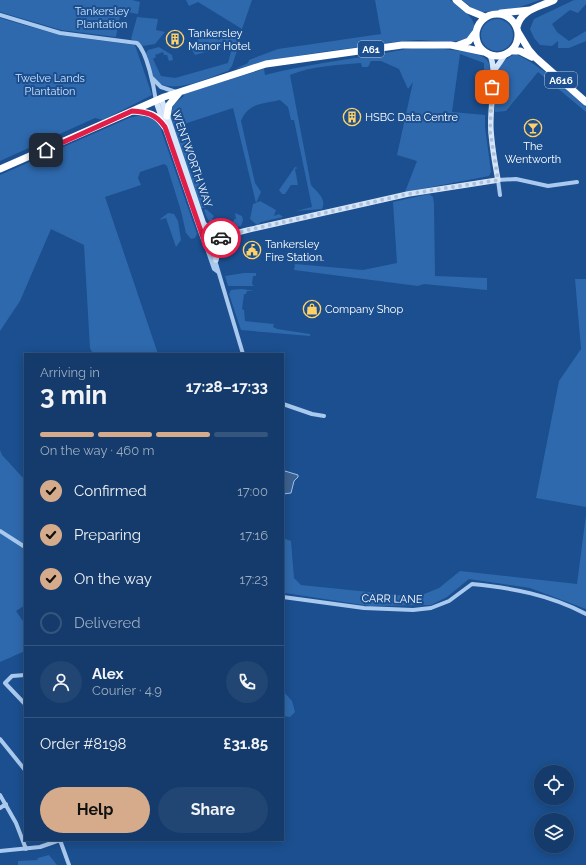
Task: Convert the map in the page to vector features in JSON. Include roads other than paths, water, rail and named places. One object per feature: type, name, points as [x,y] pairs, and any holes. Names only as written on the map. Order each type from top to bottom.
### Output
[{"type":"highway","points":[[456,0],[468,10],[485,17]]},
{"type":"highway","points":[[468,10],[476,30],[477,44],[486,53],[508,53],[515,46],[517,29],[522,16],[530,10],[554,0]]},
{"type":"highway","points":[[456,46],[469,41],[485,17],[498,13],[530,10]]},
{"type":"highway","points":[[498,13],[509,17],[517,29]]},
{"type":"highway","name":"A616","points":[[517,29],[529,50],[536,58],[586,102]]},
{"type":"highway","name":"A61","points":[[0,169],[179,91],[266,64],[402,45],[456,46],[486,53]]},
{"type":"highway","name":"A616","points":[[508,53],[520,51],[536,58]]},
{"type":"highway","points":[[167,116],[171,102],[179,91]]},
{"type":"highway","points":[[132,111],[146,112],[155,115],[165,127]]},
{"type":"street","points":[[0,15],[60,33],[135,42],[142,49],[158,100]]},
{"type":"street","points":[[486,53],[494,72],[490,131],[500,195]]},
{"type":"street","points":[[494,72],[508,53]]},
{"type":"street","points":[[150,76],[161,87],[179,91]]},
{"type":"street","name":"WENTWORTH WAY","points":[[158,100],[167,116],[203,222],[214,269],[218,272]]},
{"type":"street","name":"WENTWORTH WAY","points":[[158,100],[165,127],[216,260],[218,272],[243,353]]},
{"type":"street","points":[[207,239],[408,194],[498,180],[516,179],[548,186],[577,182]]},
{"type":"street","points":[[203,222],[210,229],[220,234],[228,235]]},
{"type":"street","points":[[207,239],[220,234]]},
{"type":"street","points":[[216,260],[218,246],[228,235]]},
{"type":"street","points":[[284,404],[312,414],[324,416]]},
{"type":"street","points":[[0,531],[24,546]]},
{"type":"street","name":"CARR LANE","points":[[284,597],[364,608],[413,610],[431,608],[449,601],[472,584],[505,587],[544,596],[566,603],[586,614]]},
{"type":"street","points":[[24,675],[12,676],[4,681],[24,703]]},
{"type":"street","points":[[0,739],[24,769]]},
{"type":"street","points":[[0,795],[16,823],[26,849]]},
{"type":"street","points":[[0,808],[6,804]]},
{"type":"street","points":[[0,851],[26,849],[56,841]]},
{"type":"street","points":[[60,841],[69,865]]},
{"type":"place","name":"Tankersley Manor Hotel","points":[[175,39]]},
{"type":"place","name":"HSBC Data Centre","points":[[352,117]]},
{"type":"place","name":"The Wentworth","points":[[533,128]]},
{"type":"place","name":"Tankersley Fire Station.","points":[[252,250]]},
{"type":"place","name":"Company Shop","points":[[312,309]]},
{"type":"park label","name":"Tankersley Plantation","points":[[102,17]]},
{"type":"park label","name":"Twelve Lands Plantation","points":[[50,84]]}]
